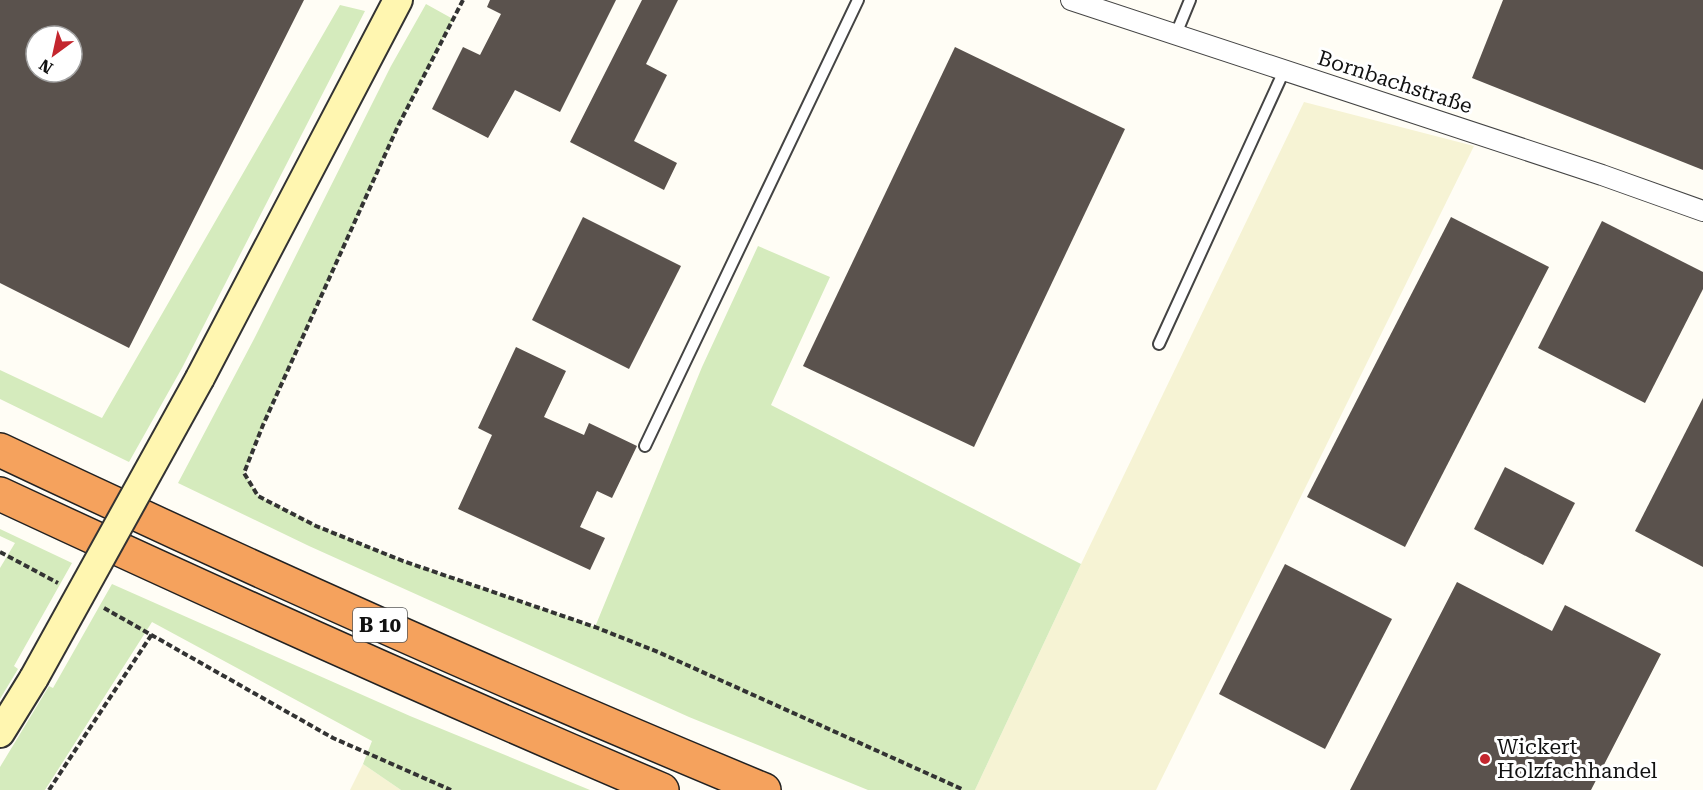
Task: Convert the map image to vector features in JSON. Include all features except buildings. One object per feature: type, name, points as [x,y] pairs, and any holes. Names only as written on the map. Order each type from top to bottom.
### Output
[{"type":"highway","name":"B 10","points":[[0,450],[213,551],[499,678],[764,790]]},
{"type":"highway","name":"B 10","points":[[0,494],[198,587],[474,710],[662,790]]},
{"type":"main road","points":[[0,733],[34,678],[200,378],[398,0]]},
{"type":"street","name":"Bornbachstraße","points":[[1071,0],[1602,175],[1703,212]]},
{"type":"lane","points":[[645,446],[858,0]]},
{"type":"lane","points":[[1176,34],[1190,0]]},
{"type":"lane","points":[[1159,344],[1284,70]]},
{"type":"path","points":[[463,0],[398,126],[263,425],[244,473],[258,496],[316,526],[403,561],[595,627],[658,652],[963,790]]},
{"type":"path","points":[[1,554],[62,586]]},
{"type":"path","points":[[102,607],[333,738],[451,790]]},
{"type":"path","points":[[49,790],[152,634]]},
{"type":"shaded area","points":[[1304,102],[1474,146],[1156,790],[975,790],[1081,564]]},
{"type":"shaded area","points":[[363,764],[401,790],[350,790]]},
{"type":"green space","points":[[426,4],[453,19],[398,126],[263,425],[244,473],[258,496],[317,526],[403,561],[595,627],[702,367],[758,246],[830,277],[771,405],[1081,564],[975,790],[868,790],[689,717],[309,546],[178,483],[254,339],[391,66]]},
{"type":"green space","points":[[340,5],[365,11],[182,368],[129,462],[0,399],[0,370],[102,418]]},
{"type":"green space","points":[[0,529],[72,563],[14,666],[18,669],[0,699],[0,568],[15,543],[0,536]]},
{"type":"green space","points":[[112,584],[410,716],[590,790],[401,790],[363,764],[372,741],[152,622],[45,790],[0,790],[0,767],[49,686],[53,688]]},
{"type":"place","name":"Wickert Holzfachhandel","points":[[1485,759]]}]
